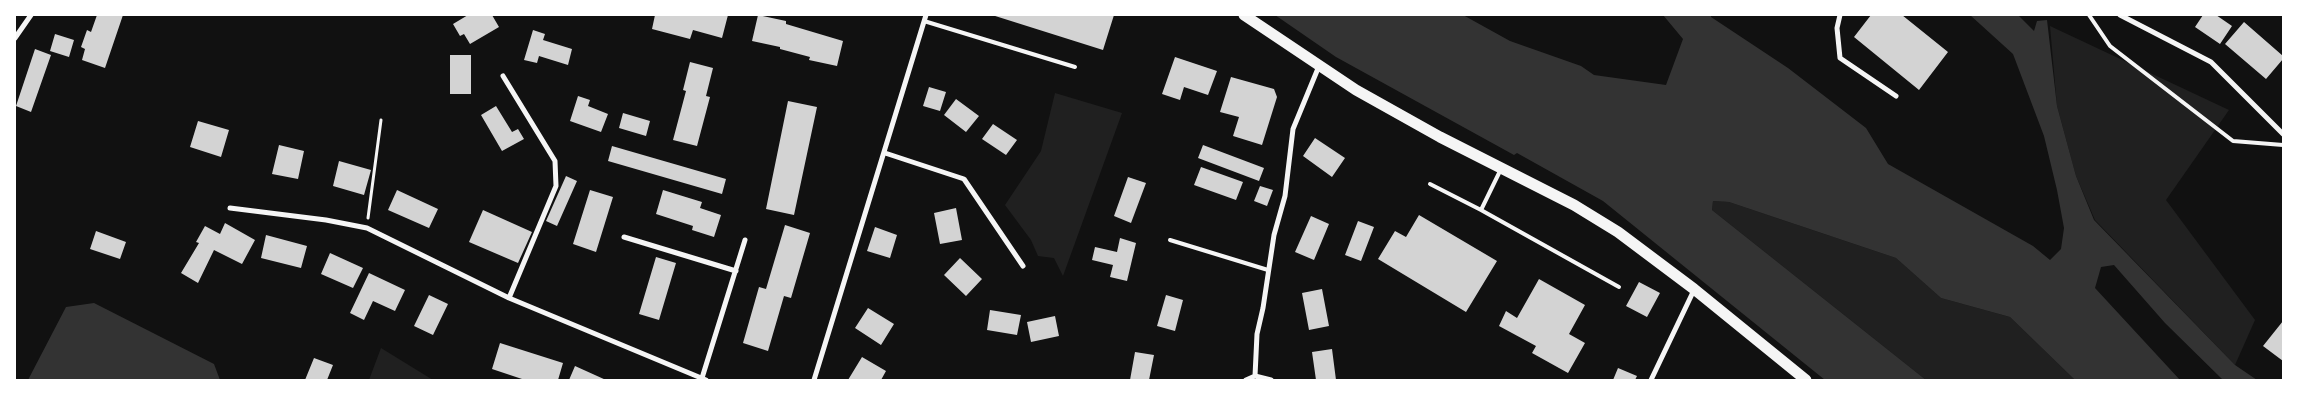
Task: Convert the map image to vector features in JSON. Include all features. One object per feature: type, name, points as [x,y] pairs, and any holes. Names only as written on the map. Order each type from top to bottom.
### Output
[{"type":"main road","points":[[1244,15],[1356,90],[1431,133],[1596,218],[1694,289],[1806,380]]},
{"type":"street","points":[[15,38],[31,15]]},
{"type":"street","points":[[1840,15],[1837,28],[1840,58],[1896,96]]},
{"type":"street","points":[[2120,15],[2211,62],[2283,134]]},
{"type":"street","points":[[814,380],[925,18]]},
{"type":"street","points":[[1255,376],[1257,334],[1263,308],[1274,235],[1285,196],[1293,129],[1319,66]]},
{"type":"street","points":[[503,76],[555,161],[556,186],[508,298]]},
{"type":"street","points":[[885,153],[964,179],[1023,266]]},
{"type":"street","points":[[230,208],[326,220],[366,228],[508,298],[704,379],[745,240]]},
{"type":"street","points":[[624,236],[736,271]]},
{"type":"street","points":[[1651,380],[1694,289]]},
{"type":"street","points":[[1246,380],[1255,376],[1271,380]]},
{"type":"lane","points":[[2089,15],[2110,46],[2233,141],[2283,144]]},
{"type":"lane","points":[[925,18],[1075,67]]},
{"type":"lane","points":[[1481,210],[1501,169]]},
{"type":"lane","points":[[1430,184],[1481,210],[1619,287]]},
{"type":"lane","points":[[1170,240],[1268,270]]},
{"type":"path","points":[[366,228],[381,120]]},
{"type":"shaded area","points":[[1275,15],[1463,15],[1510,41],[1581,66],[1594,75],[1666,85],[1683,39],[1663,15],[1711,15],[1711,17],[1788,68],[1866,128],[1888,164],[2033,246],[2050,260],[2061,249],[2064,228],[2044,136],[2013,54],[1970,15],[2018,15],[2034,31],[2037,21],[2047,20],[2057,106],[2076,176],[2094,220],[2235,365],[2257,380],[2223,380],[2165,323],[2114,265],[2101,267],[2095,288],[2180,380],[2075,380],[2010,317],[1941,298],[1896,258],[1729,202],[1713,201],[1712,210],[1926,380],[1825,380],[1603,201],[1517,153],[1514,155],[1336,57]]},
{"type":"shaded area","points":[[2050,26],[2229,110],[2166,200],[2255,320],[2235,365],[2095,220],[2076,176],[2057,106]]},
{"type":"shaded area","points":[[1055,93],[1122,113],[1063,276],[1054,258],[1038,256],[1031,240],[1005,205],[1041,151]]},
{"type":"shaded area","points":[[1713,201],[1729,202],[1896,258],[1941,298],[2010,317],[2075,380],[1926,380],[1712,210]]},
{"type":"shaded area","points":[[94,303],[214,364],[220,380],[28,380],[66,307]]},
{"type":"shaded area","points":[[381,348],[433,380],[369,380]]},
{"type":"building","points":[[97,15],[123,15],[105,68],[82,60],[85,49],[81,47],[87,30],[91,32]]},
{"type":"building","points":[[468,15],[492,15],[499,27],[470,44],[464,34],[460,36],[453,24]]},
{"type":"building","points":[[655,15],[728,15],[722,38],[693,30],[690,39],[652,29]]},
{"type":"building","points":[[758,15],[786,21],[786,24],[843,41],[837,66],[809,60],[810,57],[780,49],[780,47],[752,41]]},
{"type":"building","points":[[992,15],[1114,15],[1103,50]]},
{"type":"building","points":[[1871,15],[1902,15],[1948,52],[1919,90],[1854,37]]},
{"type":"building","points":[[2203,15],[2216,15],[2232,26],[2220,44],[2195,27]]},
{"type":"building","points":[[2244,22],[2283,56],[2283,59],[2266,79],[2225,44]]},
{"type":"building","points":[[533,30],[545,34],[543,40],[572,49],[568,65],[539,56],[537,63],[524,60]]},
{"type":"building","points":[[55,34],[74,40],[69,57],[50,51]]},
{"type":"building","points":[[35,49],[51,55],[31,112],[16,106]]},
{"type":"building","points":[[450,55],[471,55],[471,94],[450,94]]},
{"type":"building","points":[[1175,57],[1217,71],[1208,95],[1184,87],[1180,100],[1162,94]]},
{"type":"building","points":[[690,62],[713,68],[706,96],[710,97],[697,146],[673,140],[686,91],[683,90]]},
{"type":"building","points":[[1231,77],[1274,89],[1277,97],[1262,145],[1233,136],[1239,117],[1220,112]]},
{"type":"building","points":[[929,87],[946,92],[940,111],[923,106]]},
{"type":"building","points":[[578,96],[590,100],[588,106],[608,114],[601,132],[570,121]]},
{"type":"building","points":[[956,99],[979,116],[966,132],[944,115]]},
{"type":"building","points":[[788,101],[817,107],[794,215],[766,209]]},
{"type":"building","points":[[496,106],[512,132],[518,129],[524,139],[502,151],[481,115]]},
{"type":"building","points":[[623,113],[650,121],[646,136],[619,128]]},
{"type":"building","points":[[198,121],[229,130],[221,157],[190,147]]},
{"type":"building","points":[[993,124],[1017,140],[1006,155],[982,139]]},
{"type":"building","points":[[1315,138],[1345,158],[1332,177],[1303,156]]},
{"type":"building","points":[[279,145],[304,151],[298,179],[272,174]]},
{"type":"building","points":[[1203,145],[1264,168],[1259,181],[1198,158]]},
{"type":"building","points":[[612,146],[726,179],[722,194],[608,161]]},
{"type":"building","points":[[339,161],[371,170],[364,195],[333,186]]},
{"type":"building","points":[[1201,167],[1243,182],[1236,200],[1194,185]]},
{"type":"building","points":[[566,176],[577,181],[557,226],[546,221]]},
{"type":"building","points":[[1128,177],[1146,183],[1131,223],[1114,216]]},
{"type":"building","points":[[1260,186],[1273,190],[1267,206],[1254,201]]},
{"type":"building","points":[[397,190],[438,209],[429,228],[388,210]]},
{"type":"building","points":[[590,190],[613,197],[596,252],[573,244]]},
{"type":"building","points":[[663,190],[702,202],[700,208],[721,215],[714,237],[692,230],[693,226],[656,214]]},
{"type":"building","points":[[956,208],[962,240],[940,244],[934,213]]},
{"type":"building","points":[[483,210],[532,232],[518,263],[469,242]]},
{"type":"building","points":[[1419,215],[1497,261],[1466,312],[1378,259],[1395,231],[1406,237]]},
{"type":"building","points":[[1311,216],[1329,224],[1314,260],[1295,252]]},
{"type":"building","points":[[1358,221],[1374,227],[1361,261],[1345,255]]},
{"type":"building","points":[[225,223],[255,240],[242,264],[214,250],[198,283],[181,273],[199,243],[196,242],[205,226],[220,234]]},
{"type":"building","points":[[785,225],[810,233],[791,298],[784,296],[768,351],[743,343],[759,287],[766,289]]},
{"type":"building","points":[[875,227],[897,235],[890,258],[867,251]]},
{"type":"building","points":[[96,231],[126,242],[120,259],[90,249]]},
{"type":"building","points":[[266,235],[307,246],[301,268],[261,258]]},
{"type":"building","points":[[1120,238],[1136,243],[1127,281],[1110,277],[1113,265],[1092,260],[1095,247],[1117,252]]},
{"type":"building","points":[[330,253],[363,268],[353,288],[321,274]]},
{"type":"building","points":[[656,257],[676,263],[659,320],[639,314]]},
{"type":"building","points":[[960,258],[982,279],[966,296],[944,275]]},
{"type":"building","points":[[369,273],[405,290],[395,311],[373,301],[364,320],[350,313]]},
{"type":"building","points":[[1539,279],[1585,305],[1569,334],[1585,343],[1568,373],[1532,353],[1536,346],[1499,326],[1506,311],[1517,318]]},
{"type":"building","points":[[1639,282],[1660,293],[1647,317],[1626,306]]},
{"type":"building","points":[[1322,289],[1329,326],[1309,330],[1302,293]]},
{"type":"building","points":[[429,295],[448,304],[433,335],[414,326]]},
{"type":"building","points":[[1166,295],[1183,300],[1175,331],[1157,326]]},
{"type":"building","points":[[868,308],[894,324],[881,345],[855,328]]},
{"type":"building","points":[[990,310],[1021,315],[1017,335],[987,330]]},
{"type":"building","points":[[1055,316],[1059,336],[1031,342],[1027,322]]},
{"type":"building","points":[[2283,321],[2283,361],[2263,346]]},
{"type":"building","points":[[500,343],[563,363],[558,380],[525,380],[492,369]]},
{"type":"building","points":[[1332,349],[1336,380],[1316,380],[1312,352]]},
{"type":"building","points":[[1135,352],[1154,355],[1149,380],[1130,380]]},
{"type":"building","points":[[862,357],[886,371],[881,380],[848,380]]},
{"type":"building","points":[[314,358],[333,365],[327,380],[305,380]]},
{"type":"building","points":[[575,366],[606,380],[569,380]]},
{"type":"building","points":[[1618,368],[1637,376],[1635,380],[1613,380]]}]
